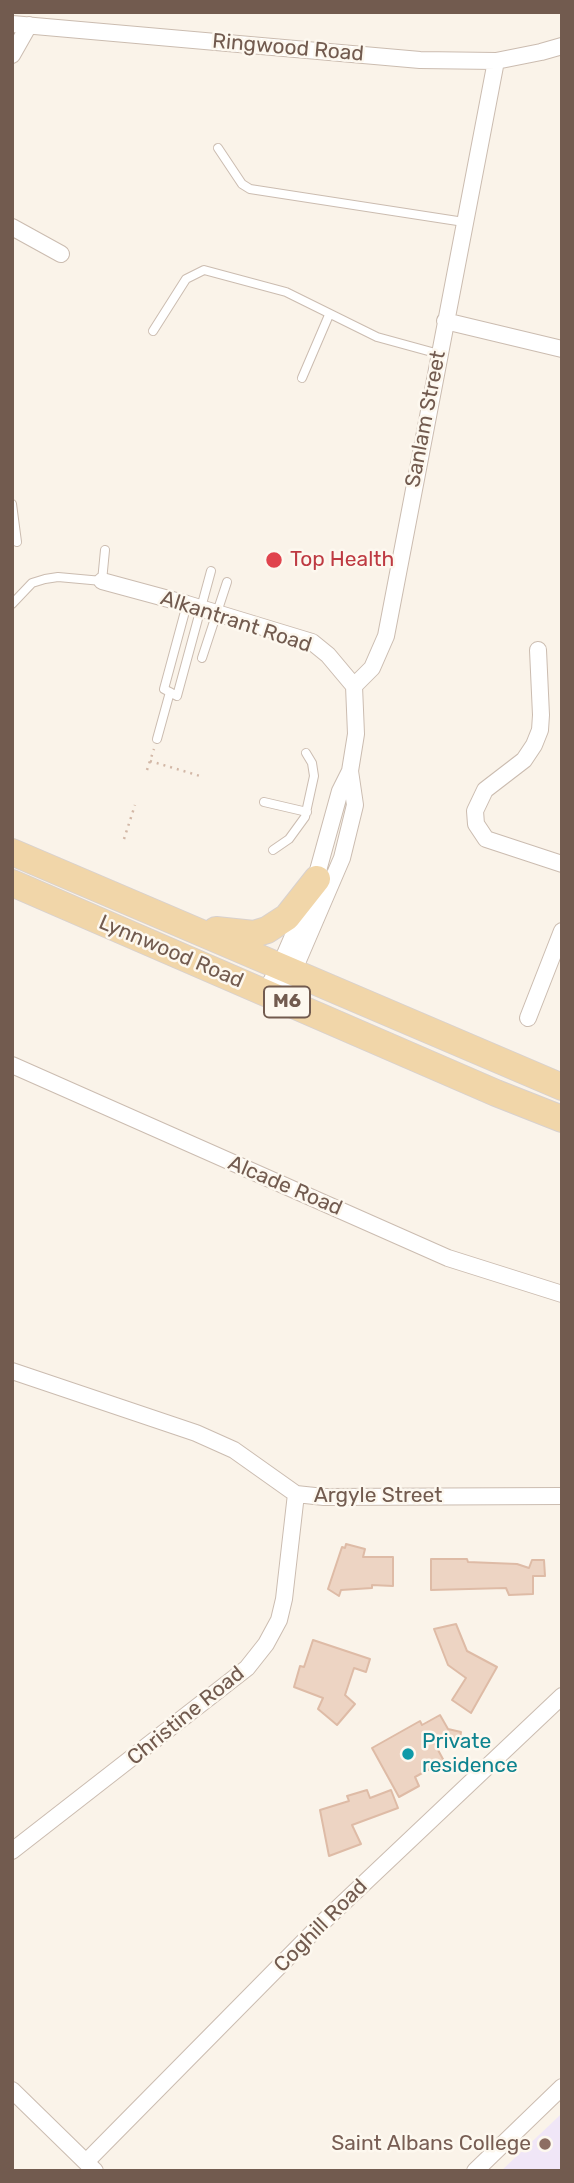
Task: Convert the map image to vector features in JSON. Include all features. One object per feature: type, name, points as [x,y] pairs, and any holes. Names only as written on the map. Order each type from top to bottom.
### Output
[{"type":"main road","name":"Lynnwood Road","points":[[21,853],[562,1087]]},
{"type":"main road","points":[[180,923],[254,934],[267,930],[287,917],[317,879]]},
{"type":"main road","name":"Lynnwood Road","points":[[12,883],[496,1093],[562,1119]]},
{"type":"street","points":[[12,55],[20,25]]},
{"type":"street","name":"Ringwood Road","points":[[20,25],[420,60],[496,61],[562,46]]},
{"type":"street","name":"Sanlam Street","points":[[354,686],[372,668],[386,635],[496,61]]},
{"type":"street","points":[[12,227],[61,254]]},
{"type":"street","points":[[445,321],[562,349]]},
{"type":"street","name":"Alkantrant Road","points":[[102,581],[312,642],[328,655],[354,686]]},
{"type":"street","points":[[538,650],[540,730],[524,760],[485,790],[475,811],[480,832],[486,839],[562,864]]},
{"type":"street","points":[[286,969],[317,879],[340,791],[350,771],[356,734],[354,686]]},
{"type":"street","points":[[271,995],[342,858],[355,805],[350,771]]},
{"type":"street","points":[[528,1018],[562,931]]},
{"type":"street","name":"Alcade Road","points":[[12,1065],[448,1258],[562,1294]]},
{"type":"street","name":"Argyle Street","points":[[12,1371],[205,1437],[242,1455],[296,1494],[324,1497],[562,1496]]},
{"type":"street","name":"Christine Road","points":[[12,1851],[247,1668],[266,1644],[279,1620],[284,1599],[296,1494]]},
{"type":"street","name":"Coghill Road","points":[[90,2166],[322,1923],[562,1696]]},
{"type":"street","points":[[475,2171],[562,2087]]},
{"type":"street","points":[[12,2090],[90,2166]]},
{"type":"lane","points":[[218,148],[242,184],[256,191],[464,222]]},
{"type":"lane","points":[[153,331],[186,279],[191,274],[204,270],[286,292],[377,337],[439,354]]},
{"type":"lane","points":[[302,377],[329,314]]},
{"type":"lane","points":[[12,504],[17,542]]},
{"type":"lane","points":[[12,604],[32,583],[45,579],[58,577],[102,581],[105,550]]},
{"type":"lane","points":[[170,693],[189,654],[211,571]]},
{"type":"lane","points":[[157,739],[170,693],[175,650],[202,609],[227,582]]},
{"type":"lane","points":[[202,609],[202,658]]},
{"type":"lane","points":[[175,650],[189,654]]},
{"type":"lane","points":[[273,850],[298,830],[307,812],[314,776],[312,763],[306,753]]},
{"type":"lane","points":[[264,802],[307,812]]},
{"type":"path","points":[[147,771],[157,739]]},
{"type":"path","points":[[150,761],[200,776]]},
{"type":"path","points":[[124,839],[135,805]]},
{"type":"shaded area","name":"Saint Albans College","points":[[562,2113],[562,2171],[501,2171],[558,2117]]},
{"type":"building","points":[[346,1544],[365,1549],[363,1557],[393,1557],[393,1586],[372,1585],[372,1588],[341,1590],[339,1596],[328,1589],[342,1547],[345,1548]]},
{"type":"building","points":[[431,1559],[467,1559],[468,1562],[517,1564],[529,1568],[532,1560],[544,1560],[545,1576],[533,1576],[533,1594],[509,1595],[506,1588],[431,1590]]},
{"type":"building","name":"Private residence","points":[[456,1624],[467,1651],[497,1667],[471,1713],[452,1700],[466,1678],[448,1665],[434,1629]]},
{"type":"building","points":[[313,1640],[370,1659],[366,1672],[354,1668],[345,1695],[355,1704],[337,1725],[318,1709],[323,1698],[294,1687],[300,1666],[304,1667]]},
{"type":"building","name":"Private residence","points":[[440,1715],[448,1729],[461,1732],[459,1744],[431,1737],[444,1761],[415,1777],[419,1786],[399,1797],[372,1748],[420,1721],[422,1725]]},
{"type":"building","name":"Private residence","points":[[367,1790],[370,1798],[391,1790],[398,1808],[352,1825],[361,1844],[329,1856],[320,1810],[349,1801],[347,1796]]},
{"type":"place","name":"Top Health","points":[[274,560]]},
{"type":"place","name":"Private residence","points":[[408,1754]]},
{"type":"place","name":"Saint Albans College","points":[[545,2144]]}]
